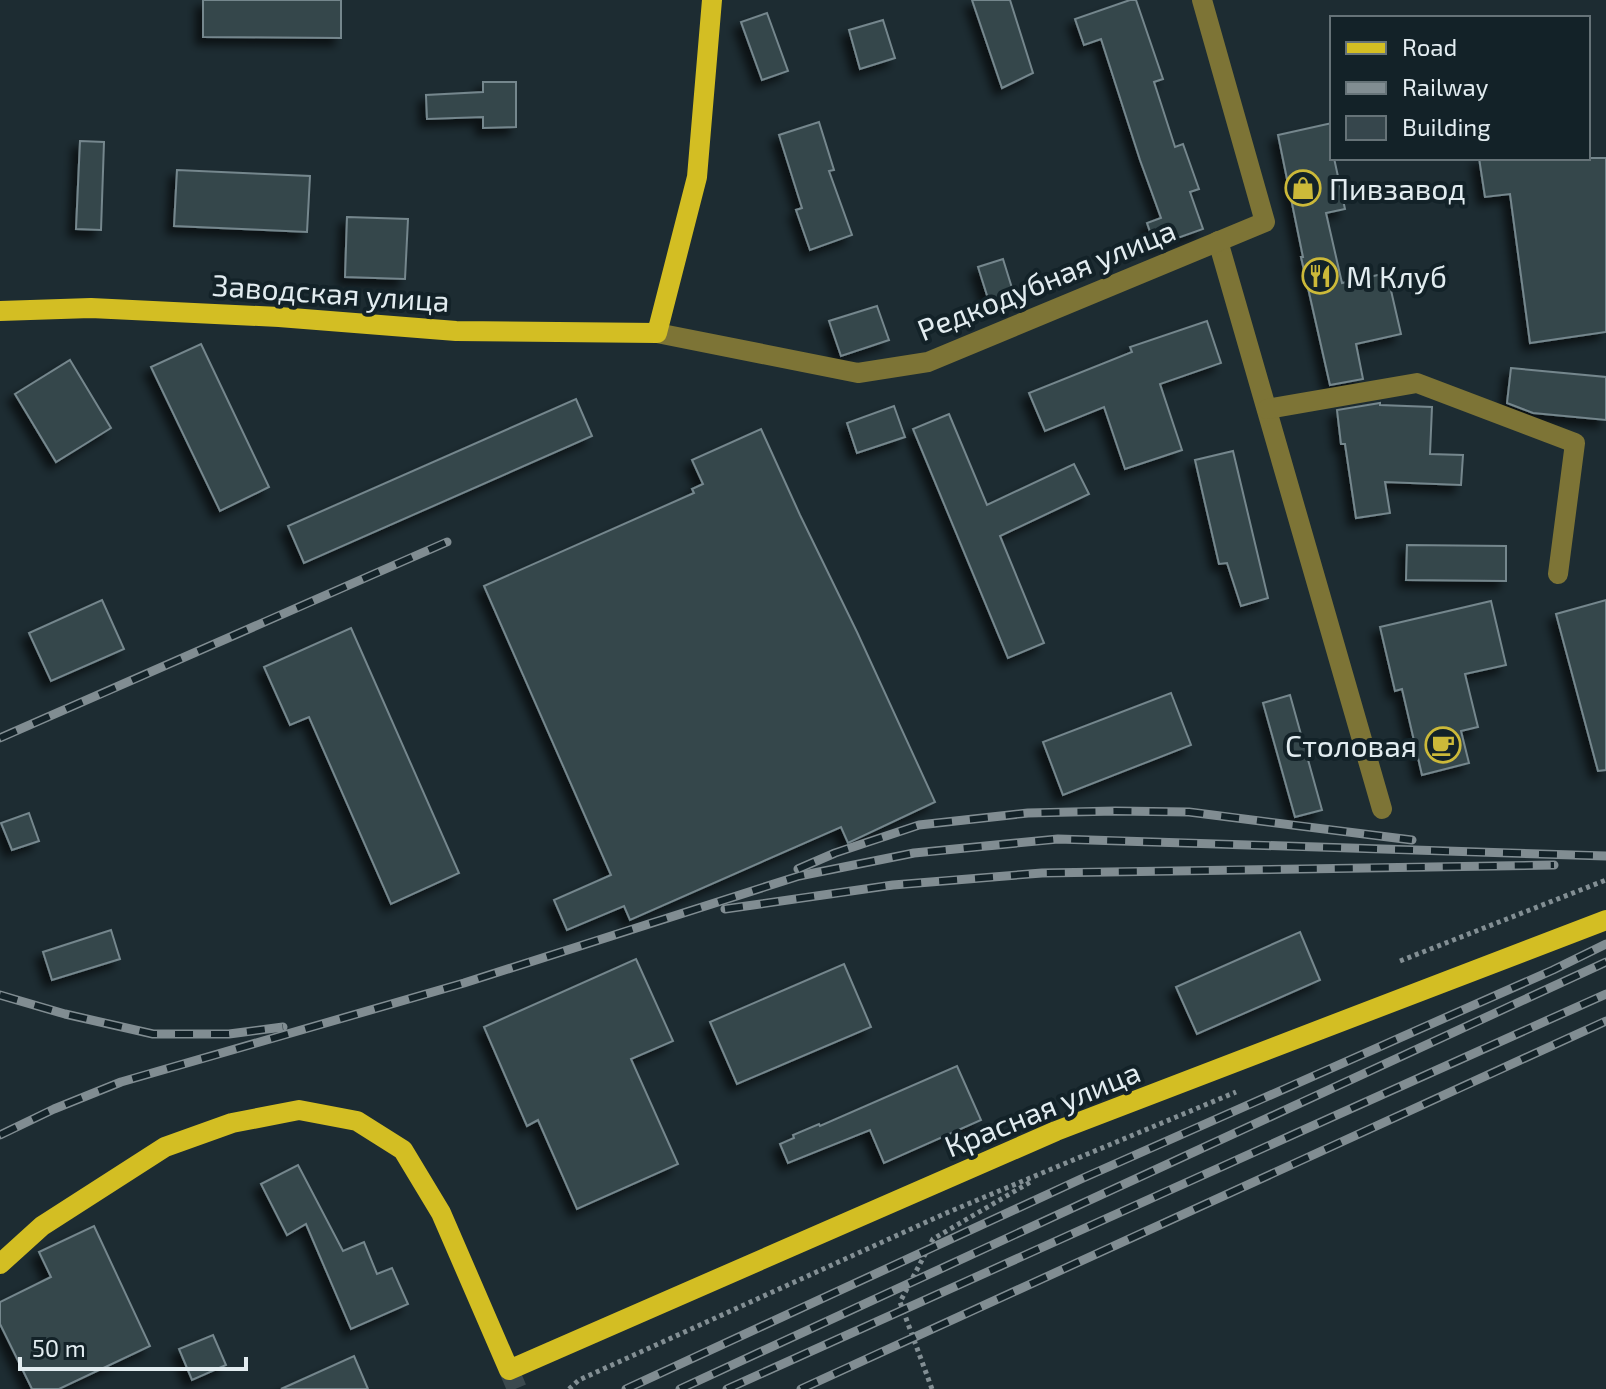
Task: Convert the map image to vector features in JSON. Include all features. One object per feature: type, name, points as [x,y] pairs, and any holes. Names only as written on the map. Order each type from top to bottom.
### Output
[{"type":"main road","points":[[657,333],[697,177],[712,0]]},
{"type":"main road","name":"Заводская улица","points":[[0,311],[91,308],[279,317],[456,331],[657,333]]},
{"type":"main road","name":"Красная улица","points":[[0,1264],[42,1226],[165,1147],[232,1123],[299,1110],[357,1121],[403,1150],[441,1213],[509,1370],[1056,1131],[1606,920]]},
{"type":"street","name":"Редкодубная улица","points":[[657,333],[858,373],[928,362],[1265,222],[1202,0]]},
{"type":"street","points":[[1218,241],[1382,809]]},
{"type":"street","points":[[1267,409],[1417,383],[1575,443],[1558,574]]},
{"type":"path","points":[[1400,961],[1606,880]]},
{"type":"path","points":[[569,1389],[579,1380],[944,1214],[1241,1090]]},
{"type":"path","points":[[932,1389],[900,1302],[926,1250],[933,1239],[1052,1169]]},
{"type":"building","points":[[203,0],[341,0],[341,38],[203,37]]},
{"type":"building","points":[[972,0],[1010,0],[1033,73],[1002,88]]},
{"type":"building","points":[[1136,0],[1163,79],[1154,82],[1175,147],[1183,144],[1199,189],[1190,192],[1203,229],[1155,246],[1147,223],[1161,218],[1101,39],[1084,45],[1075,19]]},
{"type":"building","points":[[767,13],[788,71],[762,80],[741,22]]},
{"type":"building","points":[[883,20],[895,58],[860,69],[849,30]]},
{"type":"building","points":[[483,82],[516,82],[516,127],[483,128],[483,117],[427,119],[426,95],[483,92]]},
{"type":"building","points":[[819,122],[834,170],[829,171],[852,235],[810,250],[796,210],[802,208],[779,135]]},
{"type":"building","points":[[1330,123],[1330,160],[1334,160],[1345,209],[1326,213],[1342,283],[1387,273],[1401,334],[1356,344],[1363,379],[1330,385],[1278,135]]},
{"type":"building","points":[[80,141],[104,142],[101,230],[76,229]]},
{"type":"building","points":[[1606,158],[1606,332],[1530,343],[1510,194],[1485,197],[1479,160]]},
{"type":"building","points":[[177,170],[310,176],[307,232],[174,226]]},
{"type":"building","points":[[347,217],[408,219],[405,279],[345,277]]},
{"type":"building","points":[[1003,259],[1016,301],[991,308],[978,267]]},
{"type":"building","points":[[877,306],[889,340],[841,356],[829,321]]},
{"type":"building","points":[[1207,321],[1221,363],[1160,384],[1182,450],[1125,469],[1104,407],[1045,431],[1029,393],[1132,352],[1130,347]]},
{"type":"building","points":[[201,344],[269,487],[220,511],[151,367]]},
{"type":"building","points":[[70,360],[111,428],[56,462],[15,394]]},
{"type":"building","points":[[1511,368],[1606,377],[1606,420],[1533,413],[1507,403]]},
{"type":"building","points":[[576,399],[592,436],[304,563],[288,526]]},
{"type":"building","points":[[1380,403],[1432,407],[1430,454],[1463,455],[1461,485],[1385,482],[1390,513],[1356,518],[1337,410]]},
{"type":"building","points":[[894,406],[905,437],[857,453],[847,423]]},
{"type":"building","points":[[949,414],[987,505],[1074,464],[1089,494],[1000,536],[1044,643],[1008,658],[913,429]]},
{"type":"building","points":[[761,429],[935,802],[848,843],[841,827],[630,920],[624,906],[567,930],[554,900],[611,875],[484,586],[694,493],[692,489],[703,484],[692,460]]},
{"type":"building","points":[[1233,451],[1268,598],[1241,606],[1227,563],[1219,564],[1195,460]]},
{"type":"building","points":[[1407,545],[1506,546],[1506,581],[1406,580]]},
{"type":"building","points":[[102,600],[124,649],[51,681],[29,633]]},
{"type":"building","points":[[1606,600],[1606,770],[1598,771],[1556,614]]},
{"type":"building","points":[[1491,601],[1506,665],[1465,674],[1478,727],[1461,731],[1469,763],[1422,775],[1402,689],[1395,691],[1380,627]]},
{"type":"building","points":[[351,628],[459,873],[391,904],[309,717],[290,725],[264,667]]},
{"type":"building","points":[[1171,693],[1191,745],[1063,795],[1043,742]]},
{"type":"building","points":[[1290,695],[1322,810],[1295,817],[1263,703]]},
{"type":"building","points":[[29,813],[39,841],[12,850],[1,823]]},
{"type":"building","points":[[111,930],[120,959],[52,980],[43,952]]},
{"type":"building","points":[[1300,932],[1320,980],[1197,1034],[1176,987]]},
{"type":"building","points":[[636,959],[673,1041],[631,1059],[678,1164],[577,1209],[538,1120],[527,1126],[484,1027]]},
{"type":"building","points":[[844,964],[871,1027],[737,1084],[710,1022]]},
{"type":"building","points":[[957,1066],[981,1120],[884,1163],[870,1130],[788,1163],[780,1144],[794,1138],[793,1135]]},
{"type":"building","points":[[298,1165],[343,1251],[364,1242],[377,1274],[392,1268],[408,1304],[351,1329],[306,1224],[287,1235],[261,1184]]},
{"type":"building","points":[[94,1226],[150,1346],[59,1389],[32,1389],[0,1324],[0,1302],[51,1277],[39,1252]]},
{"type":"building","points":[[213,1335],[226,1365],[192,1380],[179,1349]]},
{"type":"building","points":[[354,1356],[368,1389],[281,1389]]},
{"type":"tunnel","points":[[509,1370],[517,1389]]},
{"type":"railway","points":[[0,738],[447,542]]},
{"type":"railway","points":[[798,869],[919,825],[1028,813],[1189,812],[1412,840]]},
{"type":"railway","points":[[0,1135],[121,1082],[464,983],[799,876],[914,853],[1058,839],[1606,856]]},
{"type":"railway","points":[[725,909],[893,885],[1042,873],[1554,865]]},
{"type":"railway","points":[[626,1389],[1081,1179],[1606,944]]},
{"type":"railway","points":[[680,1389],[1606,962]]},
{"type":"railway","points":[[727,1389],[1606,994]]},
{"type":"railway","points":[[0,995],[153,1034],[229,1034],[283,1027]]},
{"type":"railway","points":[[801,1389],[1606,1021]]},
{"type":"place","name":"Пивзавод","points":[[1303,188]]},
{"type":"place","name":"М Клуб","points":[[1320,276]]},
{"type":"place","name":"Столовая","points":[[1443,745]]}]
